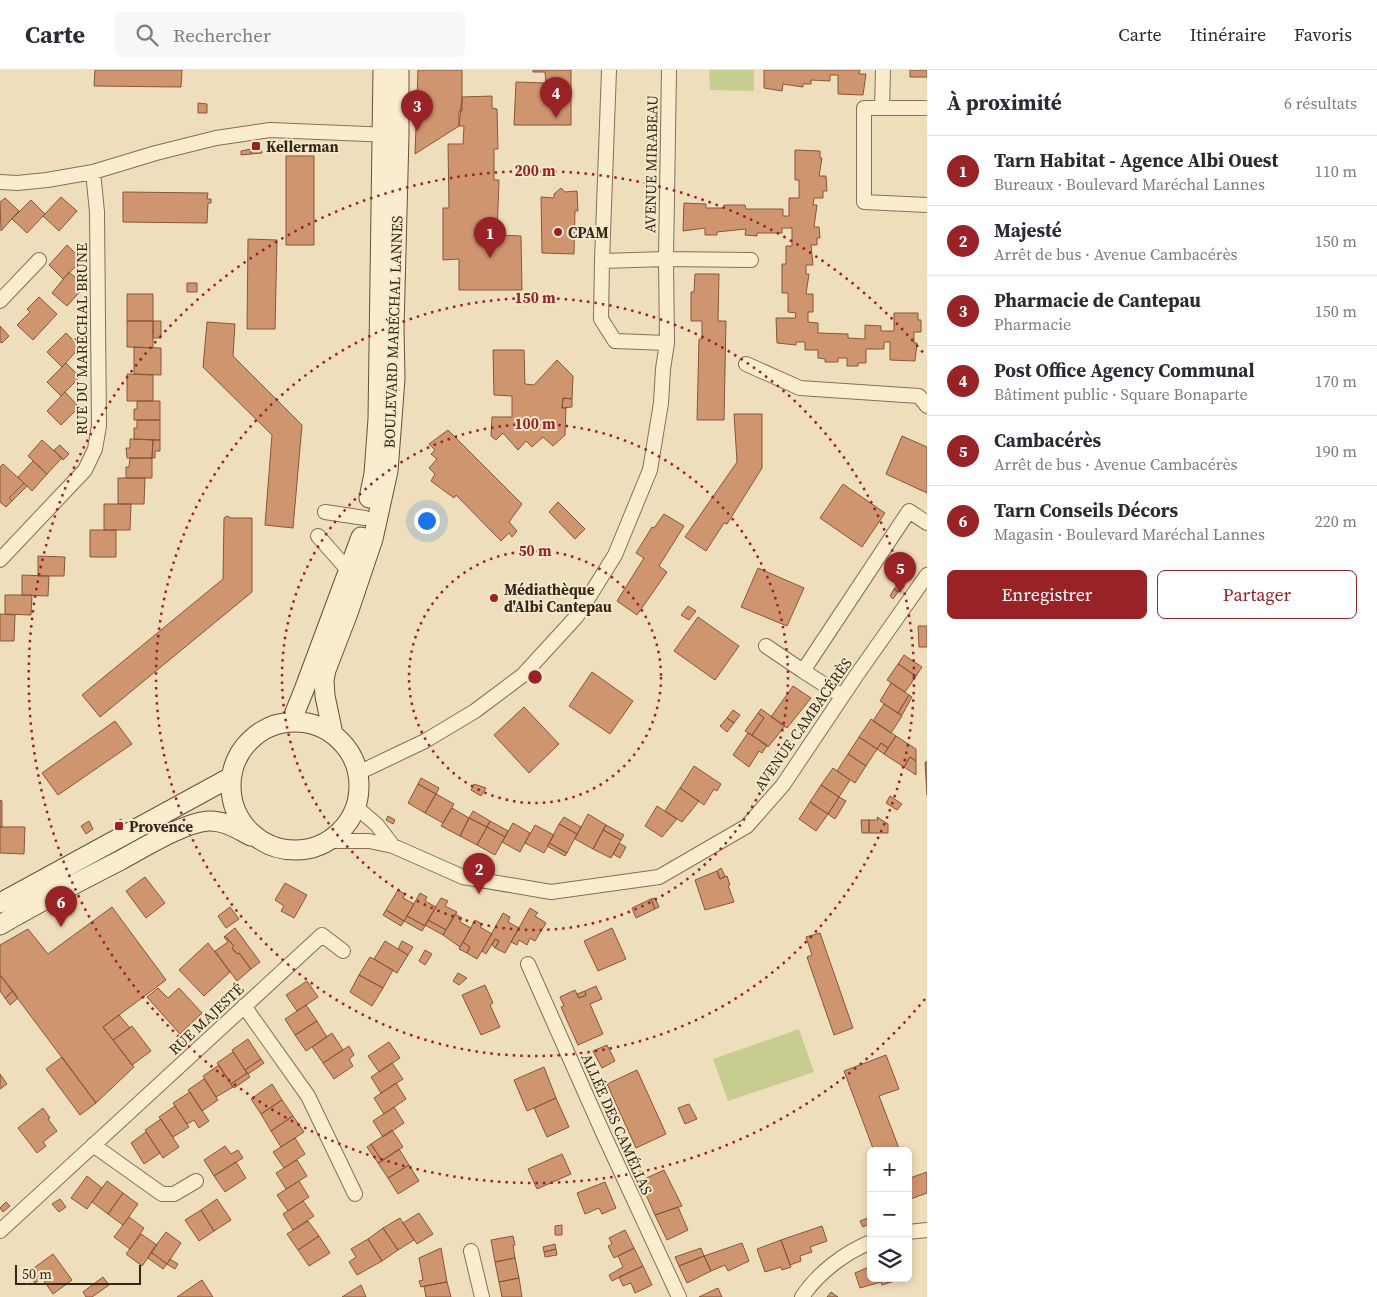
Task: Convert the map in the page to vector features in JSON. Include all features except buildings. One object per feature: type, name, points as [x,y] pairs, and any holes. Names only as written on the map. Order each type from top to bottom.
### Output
[{"type":"main road","name":"BOULEVARD MARÉCHAL LANNES","points":[[333,734],[325,696],[324,680],[373,538],[388,471],[395,379],[391,135],[383,70]]},
{"type":"main road","name":"BOULEVARD MARÉCHAL LANNES","points":[[291,722],[360,539],[374,474],[391,135],[399,70]]},
{"type":"main road","name":"BOULEVARD MARÉCHAL LANNES","points":[[0,925],[165,836],[194,824],[208,821],[225,823],[261,841],[277,848],[294,851],[312,848],[328,841],[340,832],[350,820],[356,807],[360,784],[353,758],[344,744],[333,734],[313,724],[291,722],[270,727],[251,739],[238,756],[231,777],[231,796],[236,813],[246,829],[261,841]]},
{"type":"main road","points":[[1,900],[231,777]]},
{"type":"street","points":[[358,773],[423,742],[475,711],[524,675],[577,616],[615,555],[650,470],[661,403],[667,343],[615,341],[601,319],[609,70]]},
{"type":"street","name":"AVENUE MIRABEAU","points":[[667,343],[666,259],[669,70]]},
{"type":"street","points":[[882,108],[884,70]]},
{"type":"street","points":[[927,108],[864,108],[864,202],[927,205]]},
{"type":"street","points":[[0,182],[17,183],[48,180],[93,172],[156,153],[216,138],[270,130],[391,135]]},
{"type":"street","name":"RUE DU MARÉCHAL BRUNE","points":[[0,560],[85,470],[95,449],[99,426],[97,212],[93,172]]},
{"type":"street","points":[[602,261],[666,259],[751,260]]},
{"type":"street","points":[[0,301],[39,260]]},
{"type":"street","points":[[746,364],[800,388],[920,396],[927,406]]},
{"type":"street","points":[[803,671],[909,511],[927,523]]},
{"type":"street","points":[[324,512],[365,518]]},
{"type":"street","points":[[318,536],[348,570]]},
{"type":"street","name":"AVENUE CAMBACÉRÈS","points":[[328,841],[369,841],[393,846],[463,877],[551,892],[659,877],[747,826],[783,785],[842,696],[927,575]]},
{"type":"street","points":[[766,646],[842,696]]},
{"type":"street","name":"AVENUE CAMBACÉRÈS","points":[[356,807],[377,825],[393,846]]},
{"type":"street","points":[[1,900],[29,908]]},
{"type":"street","name":"RUE MAJESTÉ","points":[[0,1231],[322,935],[342,951]]},
{"type":"street","name":"ALLÉE DES CAMÉLIAS","points":[[528,964],[679,1297]]},
{"type":"street","points":[[244,1006],[308,1096],[354,1194]]},
{"type":"street","points":[[93,1145],[162,1194],[174,1194],[196,1181]]},
{"type":"street","points":[[912,1232],[927,1230]]},
{"type":"street","points":[[802,1297],[811,1283],[853,1250],[867,1244]]},
{"type":"street","points":[[471,1251],[482,1297]]},
{"type":"green space","points":[[709,70],[754,70],[754,91],[710,90]]},
{"type":"green space","points":[[799,1029],[814,1072],[728,1101],[713,1059]]},
{"type":"place","name":"Post Office Agency Communal","points":[[556,118]]},
{"type":"place","name":"Pharmacie de Cantepau","points":[[417,131]]},
{"type":"place","name":"Kellerman","points":[[256,146]]},
{"type":"place","name":"CPAM","points":[[558,232]]},
{"type":"place","name":"Tarn Habitat - Agence Albi Ouest","points":[[490,258]]},
{"type":"place","name":"Cambacérès","points":[[900,593]]},
{"type":"place","name":"Médiathèque d'Albi Cantepau","points":[[494,598]]},
{"type":"place","name":"Provence","points":[[119,826]]},
{"type":"place","name":"Majesté","points":[[479,894]]},
{"type":"place","name":"Tarn Conseils Décors","points":[[61,927]]}]
